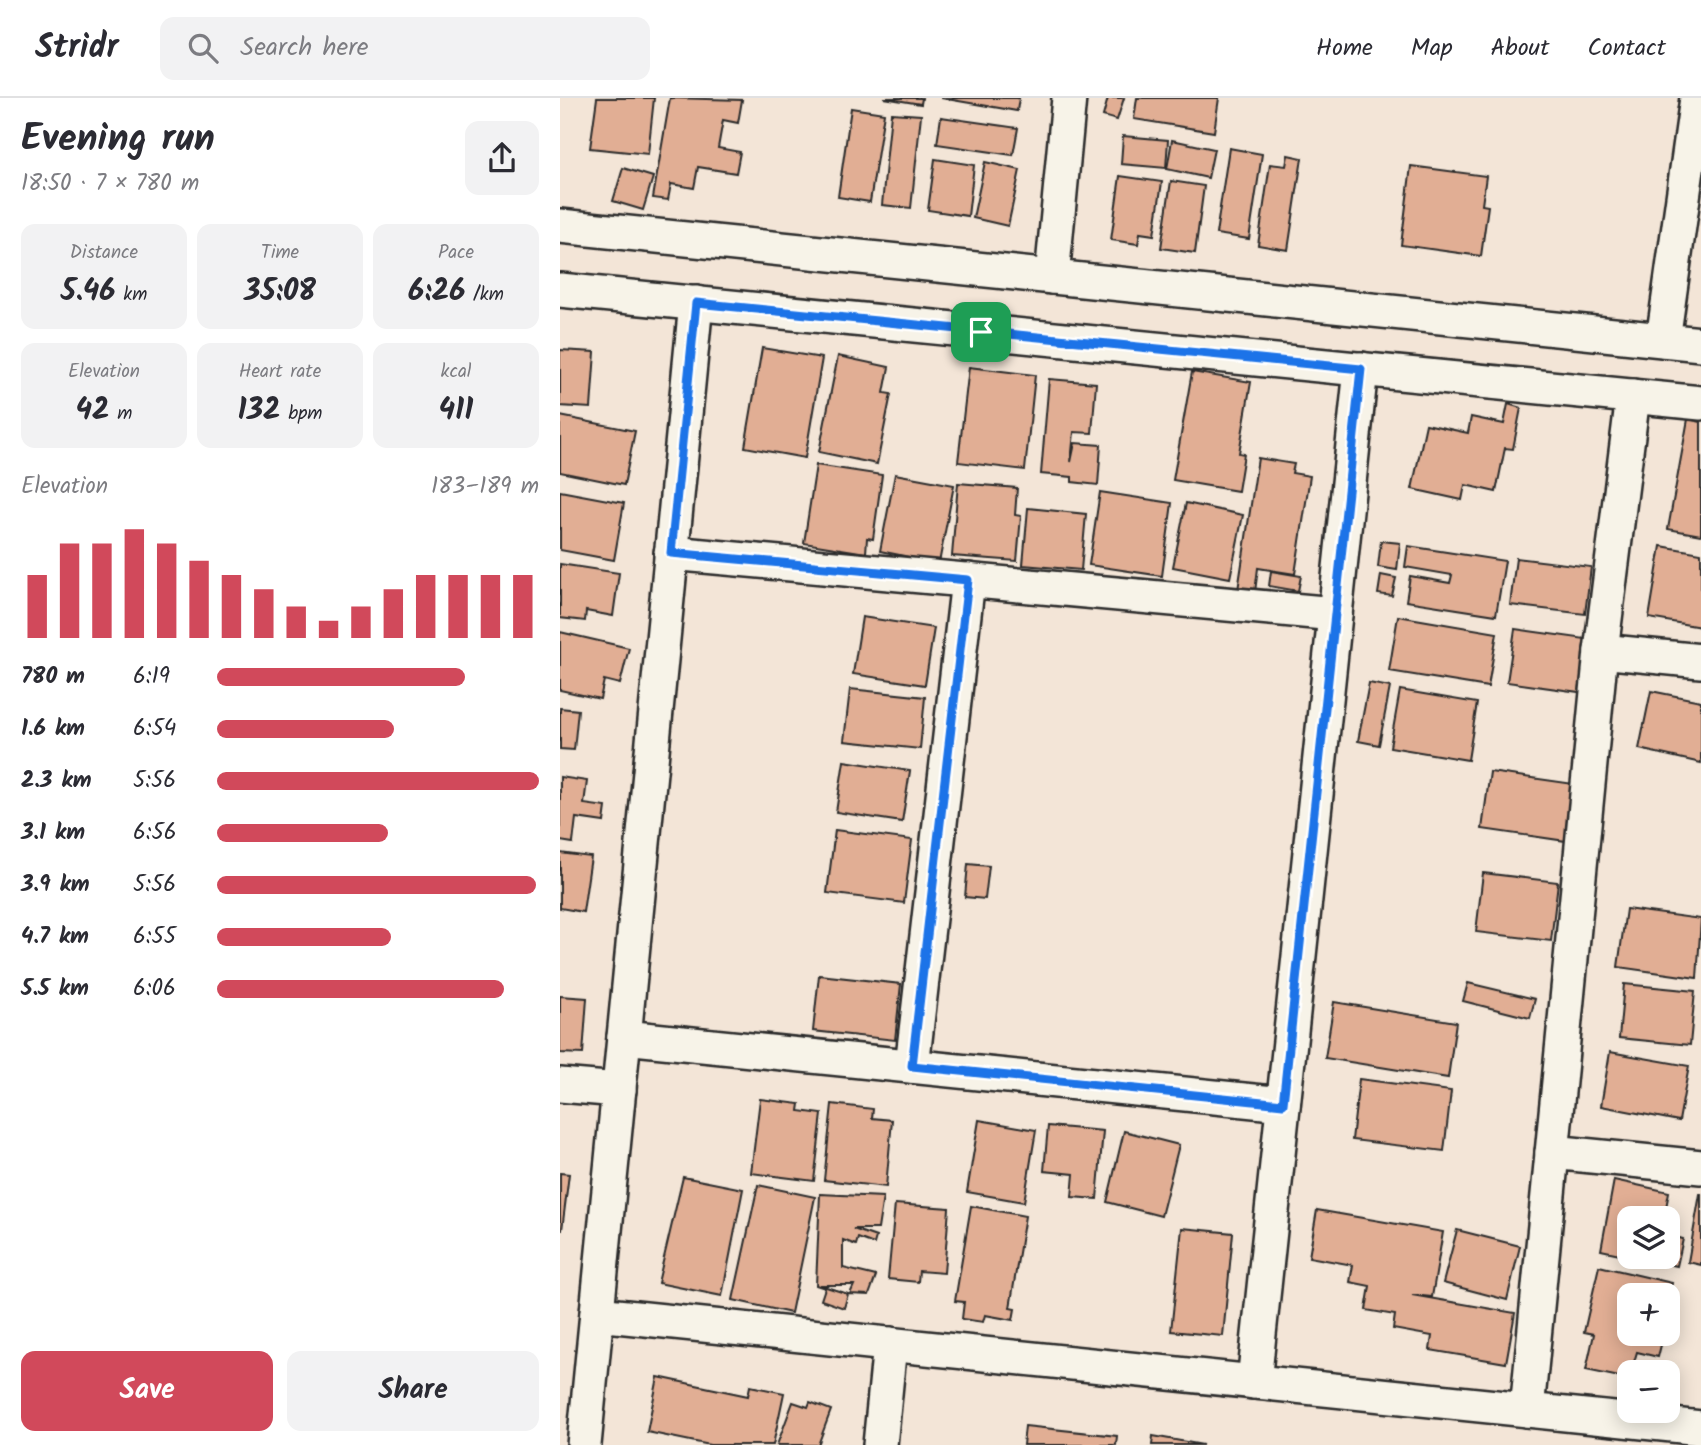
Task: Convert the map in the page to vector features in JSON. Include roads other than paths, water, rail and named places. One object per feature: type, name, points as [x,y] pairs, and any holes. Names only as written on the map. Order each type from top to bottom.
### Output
[{"type":"street","points":[[1052,277],[1069,98]]},
{"type":"street","points":[[1663,340],[1697,98]]},
{"type":"street","points":[[560,226],[1701,344]]},
{"type":"street","points":[[560,290],[1701,403]]},
{"type":"street","points":[[584,1445],[696,303]]},
{"type":"street","points":[[1254,1382],[1361,369]]},
{"type":"street","points":[[1527,1410],[1601,650],[1633,396]]},
{"type":"street","points":[[671,553],[1335,614]]},
{"type":"street","points":[[912,1066],[968,580]]},
{"type":"street","points":[[1601,650],[1701,661]]},
{"type":"street","points":[[624,1037],[1283,1104]]},
{"type":"street","points":[[560,1084],[619,1090]]},
{"type":"street","points":[[1552,1153],[1701,1167]]},
{"type":"street","points":[[597,1314],[1701,1428]]},
{"type":"street","points":[[880,1445],[890,1344]]}]
